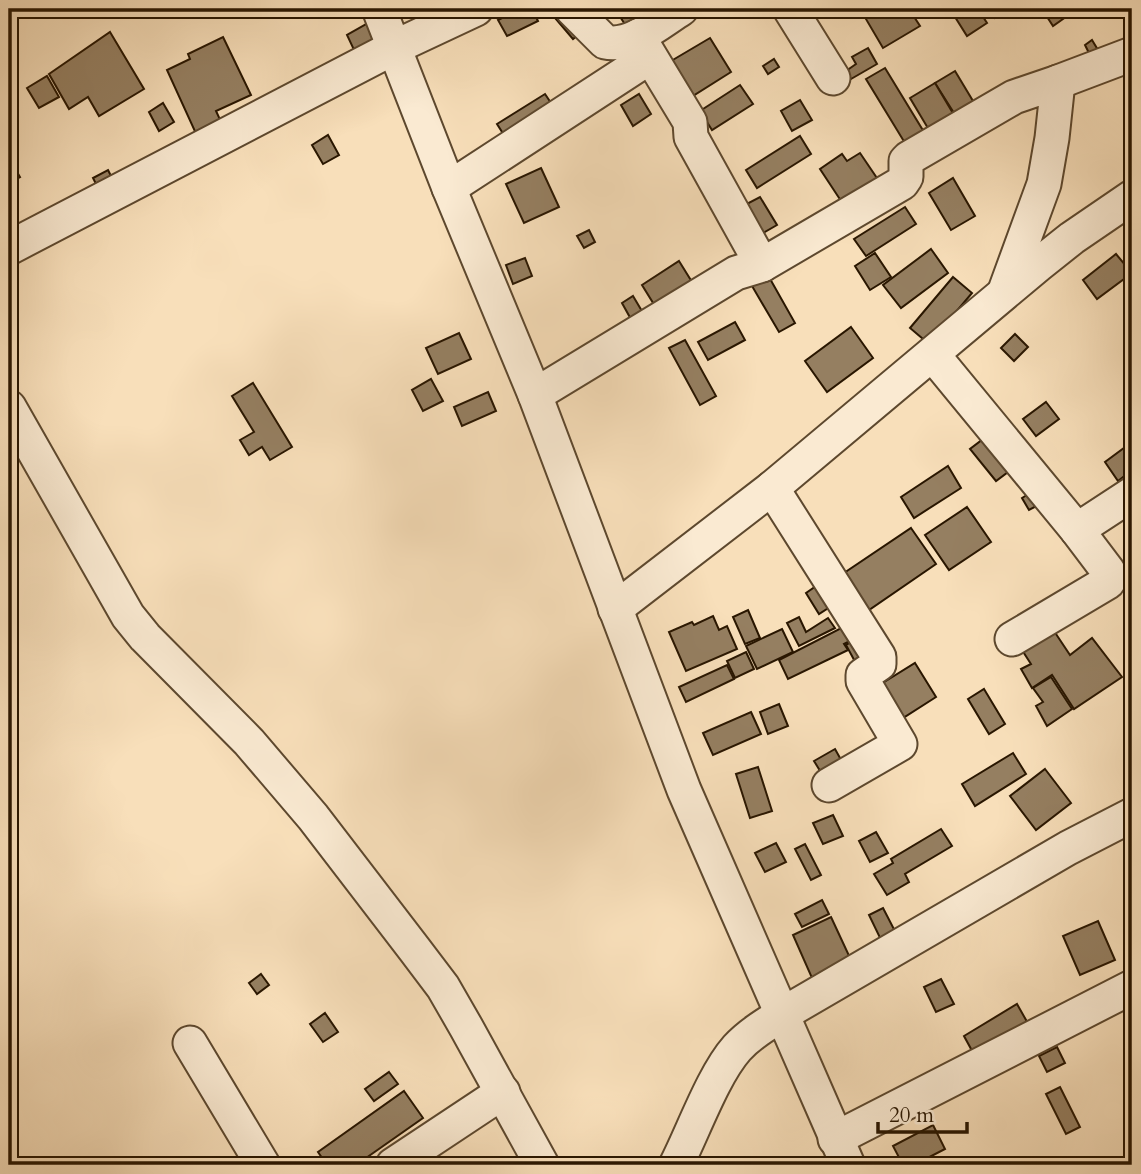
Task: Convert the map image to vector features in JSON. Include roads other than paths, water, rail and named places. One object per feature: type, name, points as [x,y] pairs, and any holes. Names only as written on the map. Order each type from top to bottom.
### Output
[{"type":"street","points":[[379,9],[449,188],[535,395],[684,790],[841,1152],[1132,987]]},
{"type":"street","points":[[9,248],[395,47],[475,9]]},
{"type":"street","points":[[572,9],[605,42],[644,46]]},
{"type":"street","points":[[449,188],[644,46],[681,9]]},
{"type":"street","points":[[790,9],[833,78]]},
{"type":"street","points":[[644,46],[690,122],[691,136],[762,265]]},
{"type":"street","points":[[535,395],[736,273],[762,265],[902,183],[906,177],[906,161],[1014,97],[1132,54]]},
{"type":"street","points":[[1003,295],[1028,234],[1044,184],[1058,82]]},
{"type":"street","points":[[615,609],[772,488],[1072,238],[1132,197]]},
{"type":"street","points":[[933,355],[1108,571],[1108,582],[1012,639]]},
{"type":"street","points":[[9,407],[128,616],[145,637],[240,732],[313,817],[443,988],[542,1165]]},
{"type":"street","points":[[772,488],[878,657],[879,664],[863,676],[863,681],[899,741],[898,746],[829,785]]},
{"type":"street","points":[[1077,530],[1132,494]]},
{"type":"street","points":[[676,1165],[724,1067],[735,1050],[747,1039],[781,1015],[1068,848],[1132,815]]},
{"type":"street","points":[[191,1043],[263,1165]]},
{"type":"street","points":[[393,1165],[503,1092]]}]
